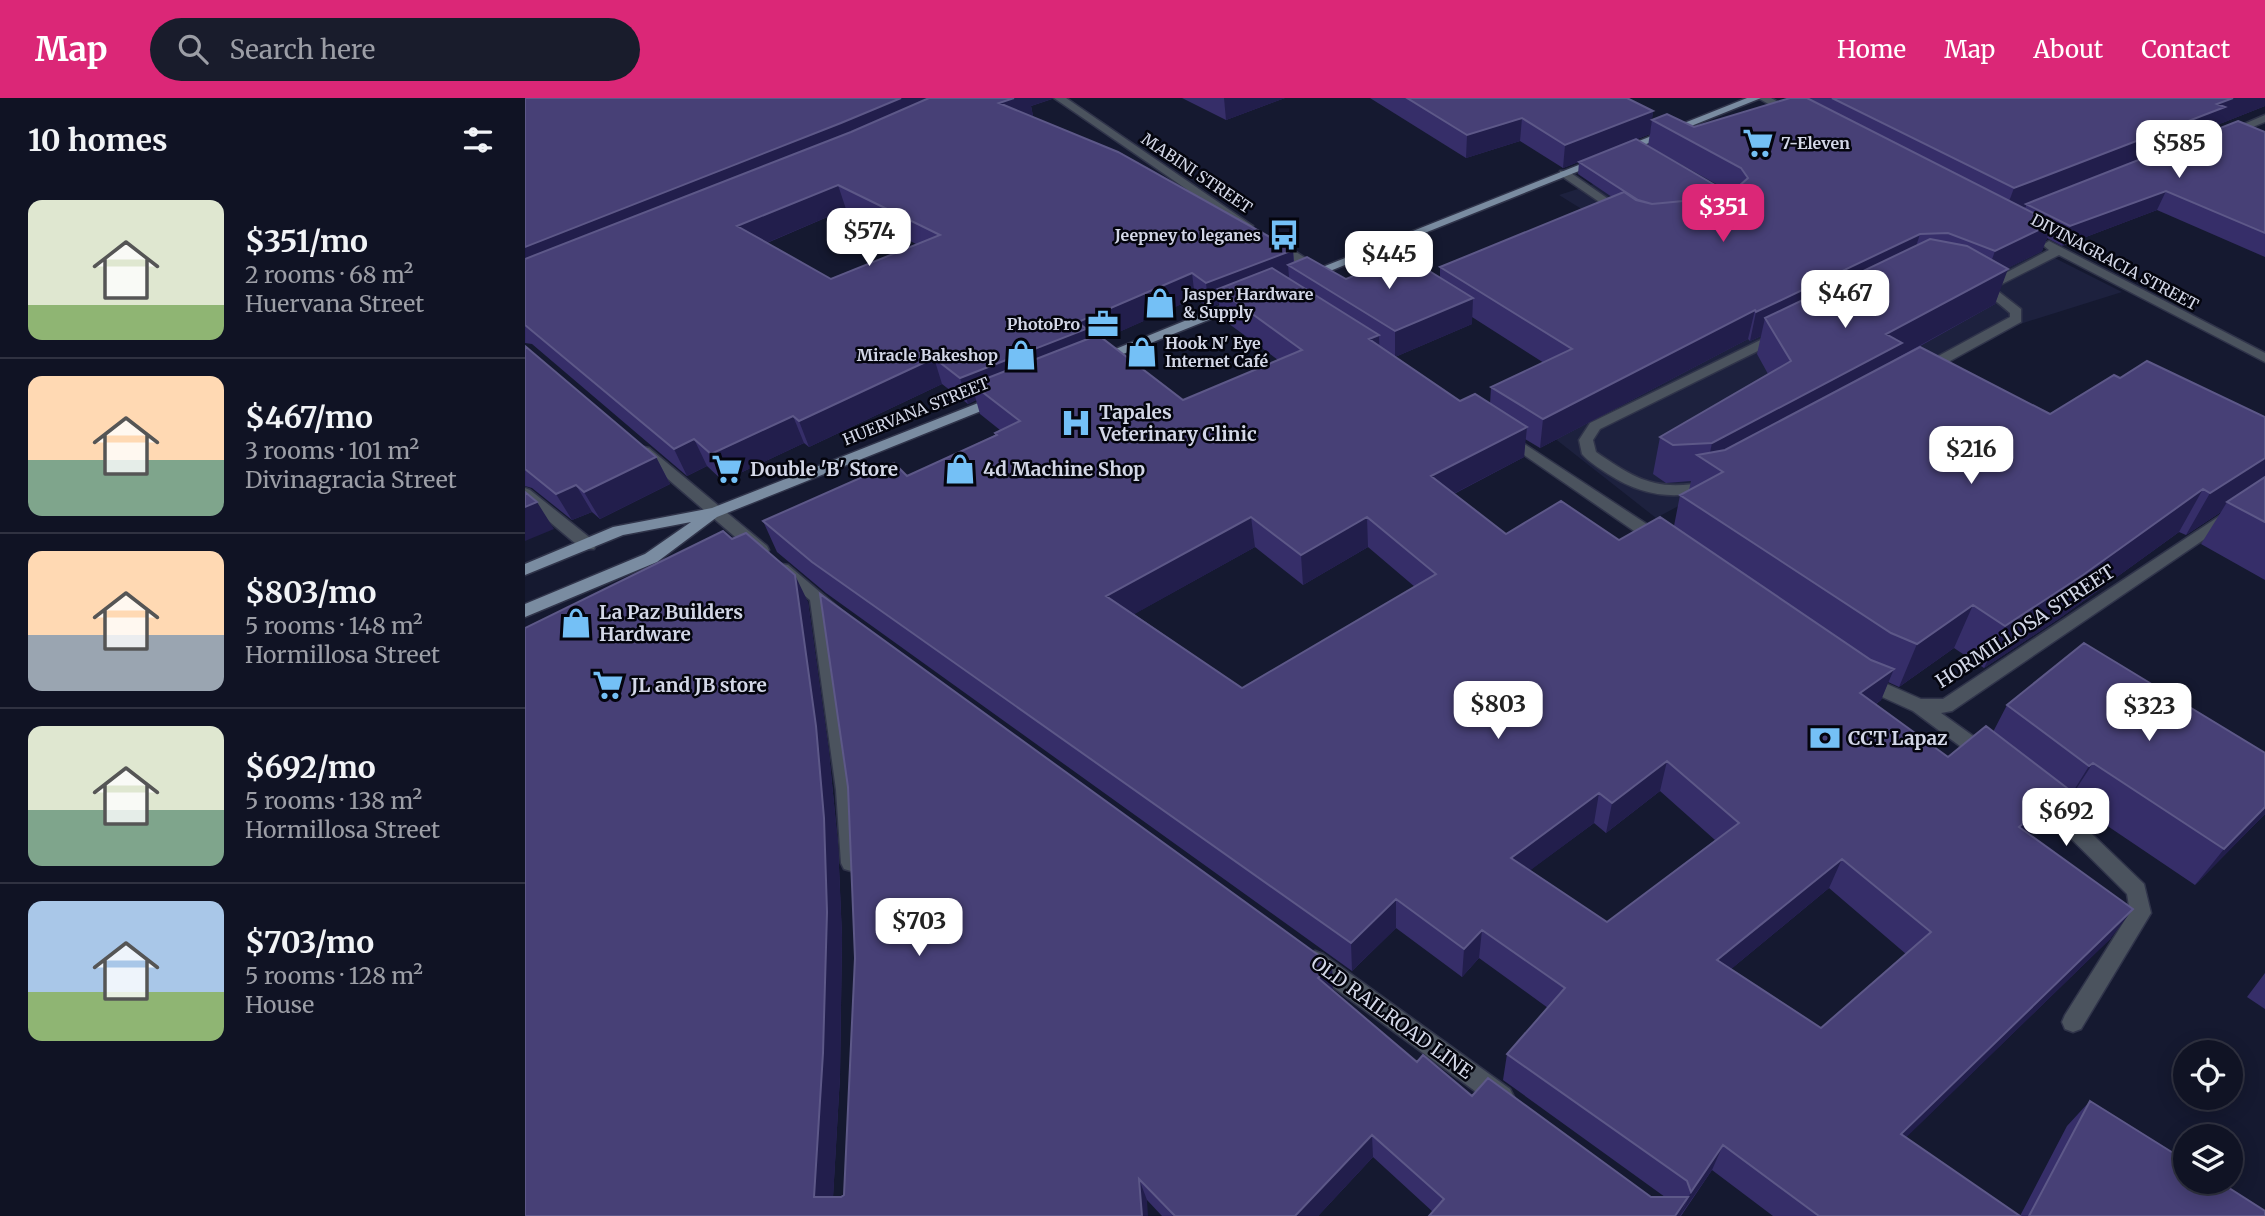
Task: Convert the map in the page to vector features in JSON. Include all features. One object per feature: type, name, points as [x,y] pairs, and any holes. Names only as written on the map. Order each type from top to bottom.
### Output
[{"type":"main road","points":[[1297,279],[1564,173],[1641,148],[1756,98]]},
{"type":"main road","points":[[1081,366],[1249,299]]},
{"type":"main road","name":"HUERVANA STREET","points":[[525,570],[619,531],[716,512],[1017,392]]},
{"type":"main road","name":"HUERVANA STREET","points":[[525,611],[650,558],[716,512]]},
{"type":"street","name":"MABINI STREET","points":[[1059,98],[1249,227],[1319,271]]},
{"type":"street","points":[[1763,98],[1811,123]]},
{"type":"street","points":[[2215,138],[2265,118]]},
{"type":"street","points":[[1564,173],[1627,216]]},
{"type":"street","name":"DIVINAGRACIA STREET","points":[[2037,239],[2265,358]]},
{"type":"street","points":[[1918,373],[2016,319],[2017,312],[2009,303],[1979,285],[2059,250]]},
{"type":"street","points":[[1721,480],[1709,487],[1676,492],[1637,486],[1589,454],[1586,440],[1595,426],[1792,328]]},
{"type":"street","points":[[1493,428],[1675,551]]},
{"type":"street","points":[[631,440],[818,599],[852,624]]},
{"type":"street","name":"HORMILLOSA STREET","points":[[1845,668],[1867,683],[1919,706],[1946,706],[2265,491]]},
{"type":"street","points":[[525,493],[588,545]]},
{"type":"street","points":[[818,599],[846,790],[853,886]]},
{"type":"street","points":[[1919,706],[2004,769]]},
{"type":"street","points":[[2026,785],[2047,800],[2137,890],[2141,914],[2073,1022]]},
{"type":"street","name":"OLD RAILROAD LINE","points":[[1304,953],[1519,1109]]},
{"type":"shaded area","points":[[1684,155],[1942,201],[2122,292],[2020,324],[1656,518],[1502,397],[1725,298],[1559,195]]},
{"type":"building","points":[[525,98],[901,98],[525,247]]},
{"type":"building","points":[[929,98],[1014,98],[999,103],[1118,152],[1293,250],[1206,283],[1192,273],[1078,322],[1086,329],[960,378],[934,358],[799,421],[793,416],[711,454],[694,439],[674,449],[525,325],[525,259],[851,132]],"holes":[[[838,185],[940,235],[831,279],[737,226]]]},
{"type":"building","points":[[1407,98],[1627,98],[1653,111],[1565,145],[1522,118],[1467,135]]},
{"type":"building","points":[[1790,98],[1807,98],[2053,223],[1995,251],[1948,233],[1920,234],[1756,312],[1755,310],[1543,419],[1491,387],[1572,349],[1440,267],[1624,192],[1636,200],[1652,204],[1694,200],[1739,186],[1748,178],[1741,168],[1652,120],[1667,114],[1694,127]]},
{"type":"building","points":[[1832,98],[2233,98],[2217,104],[2225,107],[2014,188]]},
{"type":"building","points":[[2238,121],[2265,132],[2265,233],[2166,191],[2070,226],[2026,204]]},
{"type":"building","points":[[1636,139],[1725,191],[1694,200],[1652,204],[1638,200],[1579,162]]},
{"type":"building","points":[[1930,239],[1967,246],[2008,269],[1886,334],[1902,343],[1712,443],[1673,445],[1660,437],[1791,361],[1765,318]]},
{"type":"building","points":[[1405,256],[1473,298],[1395,331],[1288,265],[1307,257],[1346,279]]},
{"type":"building","points":[[1272,268],[1379,335],[1369,339],[1460,401],[1475,394],[1527,427],[1431,476],[1506,534],[1561,501],[1619,540],[1660,517],[1871,660],[1894,669],[1860,693],[1948,757],[1986,726],[2067,788],[2019,827],[2133,909],[1901,1134],[2020,1216],[1819,1216],[1723,1145],[1691,1192],[1687,1181],[1507,1054],[1565,988],[1482,930],[1464,949],[1396,899],[1351,943],[812,562],[763,521],[894,463],[907,476],[997,435],[995,433],[1020,421],[972,384],[1098,335],[1183,400],[1302,350],[1218,289]],"holes":[[[1251,517],[1301,555],[1367,517],[1436,574],[1242,688],[1106,596]],[[1667,761],[1739,823],[1607,922],[1511,858],[1599,793],[1612,803]],[[1842,859],[1931,932],[1821,1028],[1717,960]]]},
{"type":"building","points":[[525,346],[656,457],[584,492],[576,485],[556,494],[525,469]]},
{"type":"building","points":[[1920,347],[2050,414],[2114,375],[2120,378],[2147,361],[2265,417],[2265,458],[2210,493],[2203,489],[2083,575],[2005,626],[1973,605],[1917,644],[1891,633],[1680,495],[1723,472],[1697,455],[1725,450]]},
{"type":"building","points":[[2265,477],[2265,522],[2227,502]]},
{"type":"building","points":[[525,492],[537,502],[525,507]]},
{"type":"building","points":[[723,531],[732,539],[746,533],[795,575],[816,726],[824,818],[827,912],[823,1053],[814,1197],[844,1195],[855,958],[848,787],[820,594],[1332,965],[1318,978],[1417,1062],[1423,1055],[1472,1096],[1488,1078],[1651,1197],[1688,1197],[1675,1216],[1429,1216],[1444,1199],[1372,1135],[1295,1216],[1175,1216],[1139,1179],[1142,1216],[525,1216],[525,628]]},
{"type":"building","points":[[2084,643],[2265,753],[2265,807],[2224,849],[2093,763],[2089,766],[2007,705]]},
{"type":"building","points":[[2090,1101],[2173,1153],[2173,1194],[2238,1194],[2265,1211],[2265,1216],[2029,1216]]},
{"type":"place","name":"7-Eleven","points":[[1758,143]]},
{"type":"place","name":"Jeepney to leganes","points":[[1284,235]]},
{"type":"place","name":"Jasper Hardware & Supply","points":[[1160,303]]},
{"type":"place","name":"PhotoPro","points":[[1103,324]]},
{"type":"place","name":"Hook N' Eye Internet Café","points":[[1142,352]]},
{"type":"place","name":"Miracle Bakeshop","points":[[1021,355]]},
{"type":"place","name":"Tapales Veterinary Clinic","points":[[1076,423]]},
{"type":"place","name":"Double 'B' Store","points":[[727,469]]},
{"type":"place","name":"4d Machine Shop","points":[[960,469]]},
{"type":"place","name":"La Paz Builders Hardware","points":[[576,623]]},
{"type":"place","name":"JL and JB store","points":[[608,685]]},
{"type":"place","name":"CCT Lapaz","points":[[1825,738]]}]
